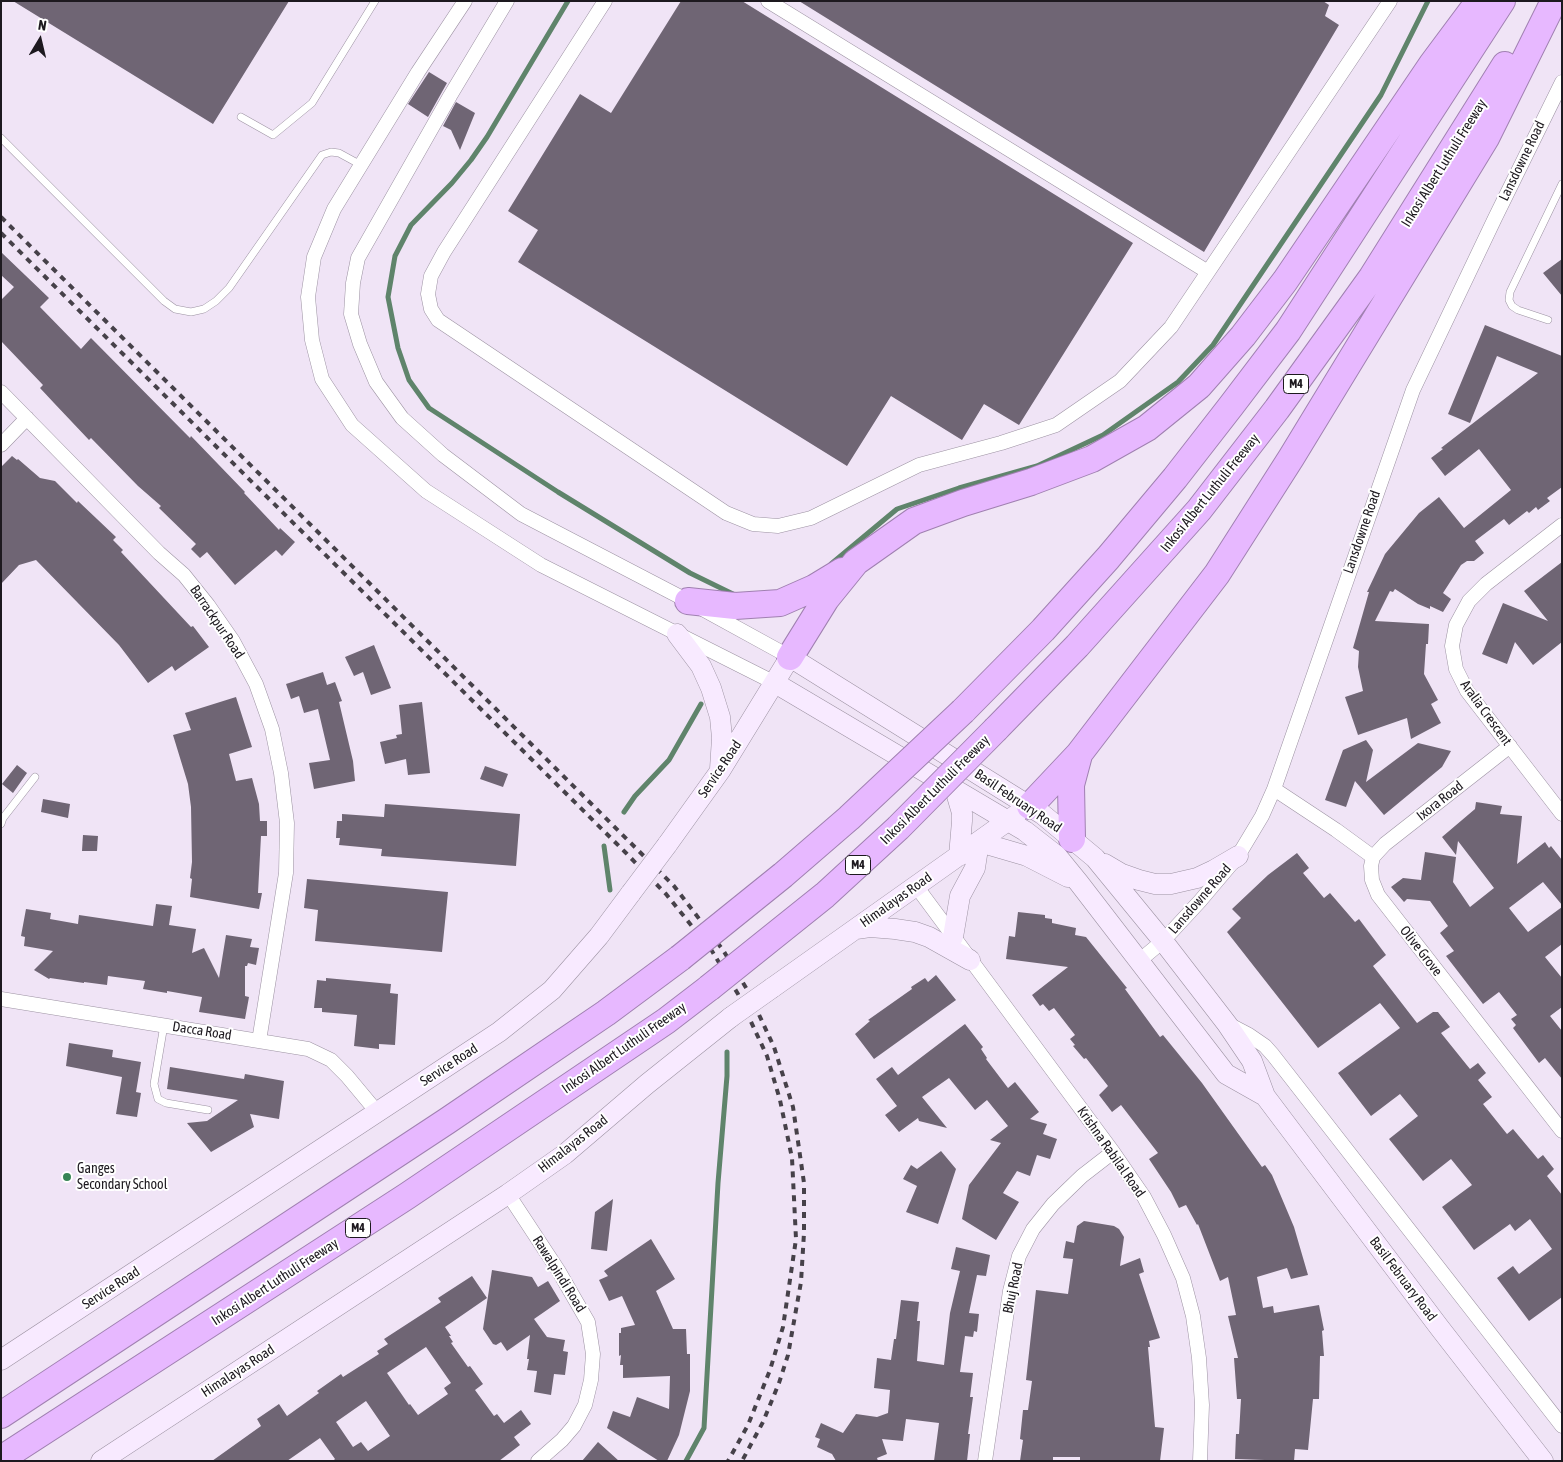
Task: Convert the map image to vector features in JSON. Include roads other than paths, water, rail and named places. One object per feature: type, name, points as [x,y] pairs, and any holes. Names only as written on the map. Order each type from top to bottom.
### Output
[{"type":"highway","points":[[688,601],[735,606],[780,602],[814,588],[856,562],[914,521],[963,503],[1031,482],[1092,459],[1147,428],[1199,386],[1243,336],[1285,280],[1432,64],[1479,1]]},
{"type":"highway","points":[[1,1415],[455,1116],[606,1013],[680,958],[783,875],[849,818],[963,711],[1043,630],[1108,558],[1254,376],[1293,323],[1502,1]]},
{"type":"highway","name":"Inkosi Albert Luthuli Freeway","points":[[1,1459],[406,1196],[666,1021],[825,895],[898,828],[1077,646],[1199,510],[1278,410],[1372,277],[1546,1]]},
{"type":"highway","points":[[1030,806],[1079,754],[1217,574],[1291,458],[1486,138],[1554,1]]},
{"type":"highway","points":[[790,657],[826,598],[856,562]]},
{"type":"highway","points":[[1072,838],[1070,784],[1079,754]]},
{"type":"highway","points":[[21,1461],[120,1382]]},
{"type":"street","points":[[465,1],[418,72],[334,209],[314,257],[308,297],[312,340],[322,379],[352,425],[426,491],[541,565],[775,683]]},
{"type":"street","points":[[507,1],[450,96],[358,258],[353,282],[352,314],[360,344],[376,382],[402,418],[443,455],[521,514],[688,601],[790,657]]},
{"type":"street","points":[[605,1],[435,268],[431,276],[428,294],[431,309],[438,320],[726,513],[753,524],[778,526],[811,518],[919,464],[1001,443],[1056,425],[1120,381],[1171,327],[1390,1]]},
{"type":"street","points":[[768,1],[1208,272]]},
{"type":"street","name":"Lansdowne Road","points":[[1139,962],[1163,941],[1194,908],[1238,856],[1262,816],[1274,789],[1413,390],[1562,82]]},
{"type":"street","name":"Barrackpur Road","points":[[1,392],[159,553],[184,575],[208,604],[233,641],[256,684],[272,729],[281,773],[287,823],[286,873],[259,1040]]},
{"type":"street","points":[[1,444],[27,418]]},
{"type":"street","name":"Aralia Crescent","points":[[1562,525],[1486,584],[1469,601],[1456,626],[1452,646],[1456,670],[1467,692],[1562,814]]},
{"type":"street","points":[[677,634],[701,666],[711,688],[720,717],[722,738],[720,771]]},
{"type":"street","name":"Service Road","points":[[1,1360],[499,1032],[552,990],[599,936],[720,771],[790,657]]},
{"type":"street","name":"Basil February Road","points":[[790,657],[1030,806],[1095,858],[1163,941],[1227,1024],[1252,1061],[1264,1096],[1544,1461]]},
{"type":"street","name":"Basil February Road","points":[[775,683],[1025,831],[1057,856],[1226,1074],[1264,1096]]},
{"type":"street","name":"Ixora Road","points":[[1373,857],[1385,844],[1510,746]]},
{"type":"street","points":[[954,789],[962,821],[959,856]]},
{"type":"street","points":[[1274,789],[1373,857]]},
{"type":"street","name":"Himalayas Road","points":[[101,1461],[508,1194],[565,1154],[647,1084],[731,1017],[1030,806]]},
{"type":"street","points":[[953,937],[960,896],[975,868],[979,842],[1026,856],[1079,883]]},
{"type":"street","points":[[1095,858],[1122,874],[1139,880],[1154,884],[1171,884],[1197,878],[1238,856]]},
{"type":"street","name":"Olive Grove","points":[[1373,857],[1371,866],[1372,880],[1378,895],[1562,1132]]},
{"type":"street","name":"Krishna Rabilal Road","points":[[916,886],[1113,1152],[1144,1197],[1164,1235],[1182,1278],[1193,1316],[1199,1358],[1202,1405],[1200,1461]]},
{"type":"street","points":[[856,929],[895,929],[915,932],[930,937],[970,960]]},
{"type":"street","name":"Dacca Road","points":[[1,999],[308,1048],[331,1060],[348,1076],[378,1112]]},
{"type":"street","points":[[1227,1024],[1249,1035],[1265,1046],[1273,1055],[1562,1426]]},
{"type":"street","name":"Bhuj Road","points":[[986,1461],[1010,1290],[1019,1256],[1033,1229],[1053,1204],[1082,1176],[1113,1152]]},
{"type":"street","name":"Rawalpindi Road","points":[[508,1194],[558,1270],[588,1322],[593,1354],[591,1380],[585,1405],[574,1426],[562,1440],[538,1461]]},
{"type":"lane","points":[[240,117],[273,135],[312,103],[375,1]]},
{"type":"lane","points":[[1,138],[164,301],[175,309],[191,312],[204,309],[216,301],[229,288],[322,155],[331,152],[340,153],[361,166]]},
{"type":"lane","points":[[1548,320],[1512,306],[1509,300],[1510,292],[1562,184]]},
{"type":"lane","points":[[1,824],[3,818],[35,778]]},
{"type":"lane","points":[[164,1025],[154,1084],[158,1099],[166,1103],[208,1110]]},
{"type":"waterway","points":[[568,1],[487,137],[452,183],[411,225],[395,256],[388,297],[398,348],[409,380],[429,408],[558,492],[690,573],[735,595]]},
{"type":"waterway","points":[[831,564],[897,509],[959,488],[1037,466],[1103,435],[1178,382],[1213,345],[1381,95],[1428,1]]},
{"type":"waterway","points":[[624,812],[635,796],[669,760],[701,704]]},
{"type":"waterway","points":[[604,846],[610,890]]},
{"type":"waterway","points":[[686,1461],[704,1428],[727,1052]]},
{"type":"railway","points":[[1,217],[674,886],[723,950],[748,991],[774,1047],[793,1107],[804,1183],[804,1233],[801,1282],[788,1355],[763,1422],[742,1461]]},
{"type":"railway","points":[[1,233],[666,894],[712,951],[738,994],[767,1056],[780,1100],[792,1158],[796,1239],[783,1327],[770,1370],[748,1425],[728,1461]]},
{"type":"place","name":"Ganges Secondary School","points":[[67,1177]]}]
